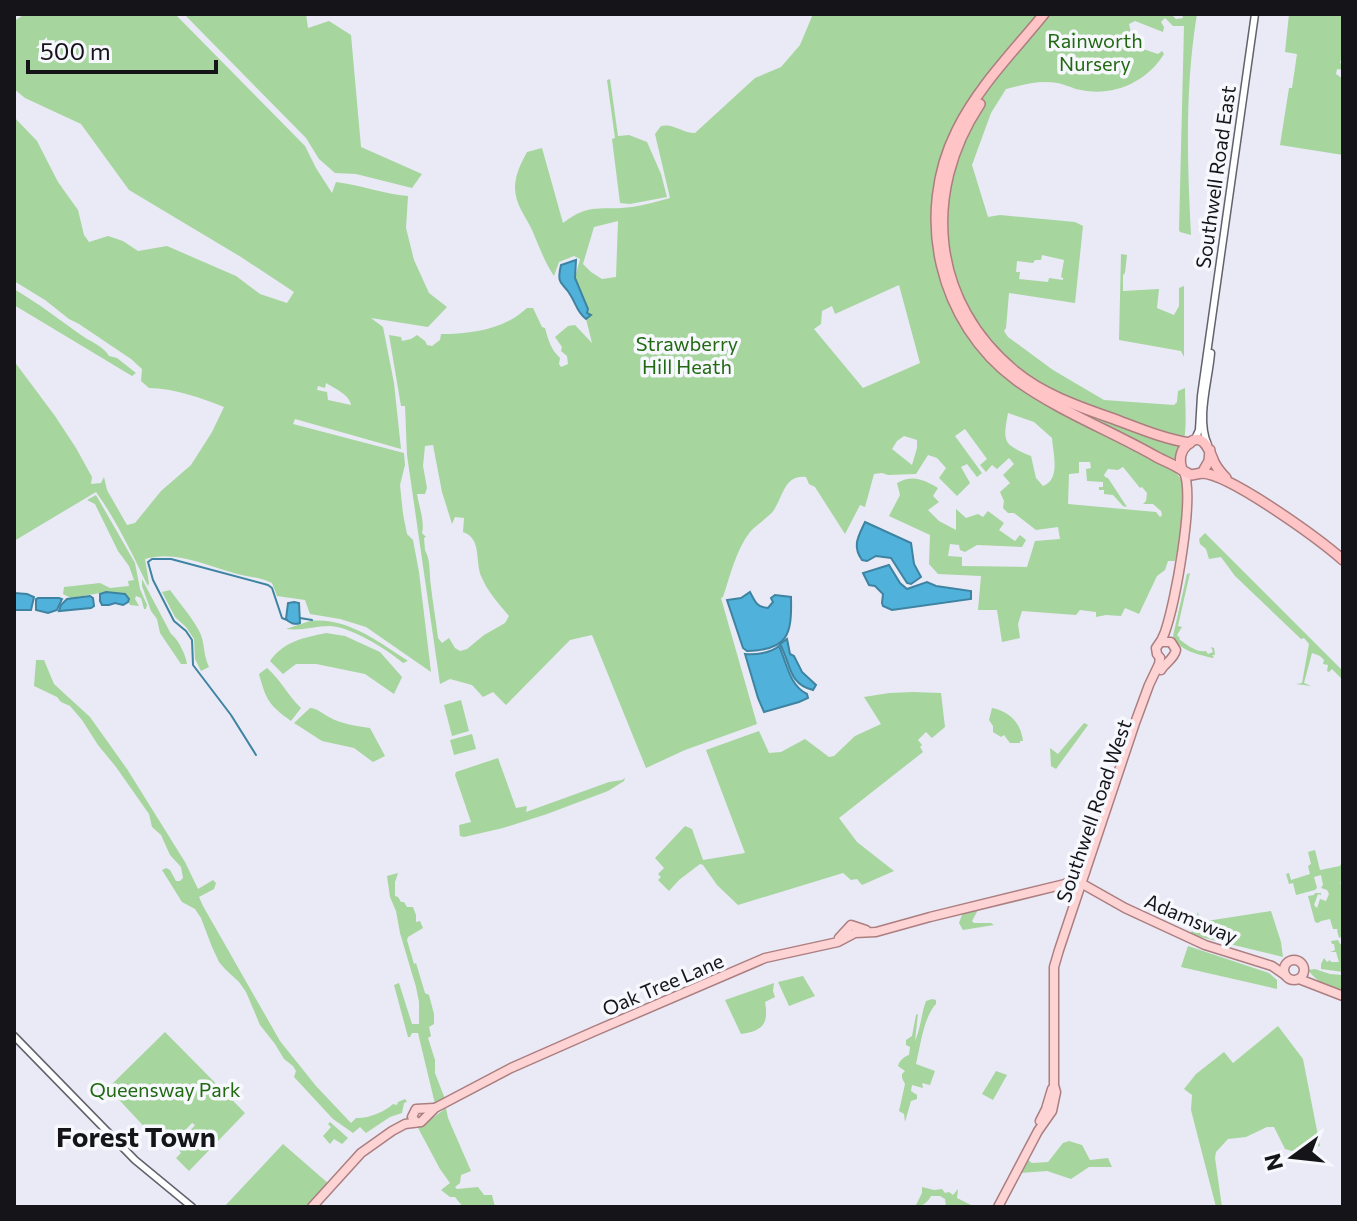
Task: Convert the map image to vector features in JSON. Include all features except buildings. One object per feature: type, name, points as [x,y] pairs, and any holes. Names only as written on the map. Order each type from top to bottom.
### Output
[{"type":"highway","points":[[1044,14],[981,92],[964,117],[945,157],[935,222],[940,261],[958,312],[994,361],[1043,398],[1191,475],[1212,474],[1227,480],[1343,560]]},
{"type":"highway","points":[[1051,14],[984,98],[956,148],[947,175],[942,210],[949,272],[974,326],[998,356],[1018,373],[1046,391],[1124,423],[1191,442],[1199,440],[1209,448],[1227,480]]},
{"type":"highway","points":[[1183,471],[1181,455],[1191,442]]},
{"type":"highway","points":[[1202,474],[1209,461],[1209,448]]},
{"type":"main road","name":"Southwell Road East","points":[[1191,442],[1199,430],[1201,396],[1255,14]]},
{"type":"main road","name":"Southwell Road East","points":[[1209,346],[1204,411],[1205,439],[1209,448]]},
{"type":"main road","points":[[1159,458],[1182,476],[1186,498]]},
{"type":"main road","points":[[1166,642],[1180,564],[1187,481],[1183,471]]},
{"type":"main road","points":[[1166,642],[1176,647],[1176,653],[1164,659],[1156,648],[1166,642],[1170,635],[1188,543],[1192,487],[1194,480],[1202,474]]},
{"type":"main road","name":"Southwell Road West","points":[[998,1207],[1052,1111],[1056,1092],[1054,967],[1164,659]]},
{"type":"main road","name":"Southwell Road West","points":[[1055,975],[1083,888],[1085,872],[1135,723],[1149,685],[1164,659]]},
{"type":"main road","points":[[1068,883],[1085,872]]},
{"type":"main road","name":"Oak Tree Lane","points":[[312,1207],[367,1148],[411,1121],[412,1112],[416,1109],[425,1113],[511,1068],[765,958],[832,943],[853,931],[870,932],[1068,883],[1083,888]]},
{"type":"main road","points":[[1083,888],[1088,895],[1097,894]]},
{"type":"main road","name":"Adamsway","points":[[1083,888],[1205,945],[1272,966],[1285,975]]},
{"type":"main road","points":[[1302,974],[1291,980],[1285,975],[1284,965],[1296,959],[1300,962],[1302,974],[1321,987],[1343,996]]},
{"type":"main road","name":"Adamsway","points":[[1272,966],[1284,965]]},
{"type":"main road","points":[[14,1036],[135,1160],[192,1207]]},
{"type":"green space","points":[[25,14],[175,14],[305,146],[332,193],[336,182],[408,196],[406,228],[414,260],[429,293],[447,307],[428,327],[371,318],[383,327],[394,383],[401,449],[295,419],[293,424],[404,453],[405,465],[400,485],[403,514],[407,534],[413,540],[419,572],[431,672],[366,627],[310,614],[305,600],[277,596],[272,583],[263,579],[167,556],[145,559],[148,586],[96,492],[14,541],[14,361],[76,448],[92,477],[91,484],[101,483],[104,477],[107,490],[127,525],[135,523],[161,491],[191,465],[224,407],[178,392],[149,388],[141,381],[142,369],[131,359],[14,281],[14,117],[37,141],[58,182],[78,210],[84,235],[89,242],[108,236],[138,251],[167,246],[236,276],[260,294],[287,303],[294,292],[129,190],[81,124],[25,98],[14,89],[14,21]],"holes":[[[326,383],[345,395],[351,405],[328,400],[327,392],[317,390],[318,386],[325,388]]]},
{"type":"green space","points":[[184,14],[306,14],[308,28],[329,21],[351,35],[361,147],[422,174],[412,188],[356,174],[335,173],[319,159],[306,138]]},
{"type":"green space","points":[[813,14],[1171,14],[1176,19],[1183,18],[1182,14],[1197,14],[1190,68],[1188,124],[1191,235],[1179,230],[1184,26],[1173,26],[1165,18],[1161,22],[1163,32],[1135,21],[1129,24],[1134,46],[1164,54],[1139,80],[1128,85],[1093,92],[1044,82],[1006,89],[991,113],[972,165],[988,217],[1000,215],[1075,222],[1083,226],[1075,303],[1009,293],[1004,331],[1008,337],[1053,370],[1104,400],[1174,405],[1178,391],[1185,388],[1184,441],[1182,452],[1172,469],[1180,478],[1183,496],[1175,561],[1168,561],[1165,570],[1157,576],[1139,614],[1125,608],[1121,616],[1096,617],[1096,612],[1080,610],[1076,615],[1022,611],[1018,624],[1020,638],[1002,642],[997,610],[978,610],[981,576],[938,574],[929,564],[930,535],[889,516],[900,495],[897,483],[908,479],[923,481],[938,488],[933,496],[939,502],[928,510],[939,521],[956,530],[956,509],[966,518],[978,514],[983,517],[988,511],[1004,523],[999,530],[1015,541],[1020,535],[1026,540],[1022,547],[977,545],[965,552],[960,550],[959,545],[950,544],[948,556],[962,557],[962,566],[1027,567],[1035,541],[1060,539],[1058,527],[1036,530],[1003,508],[1000,492],[1010,483],[1003,475],[1014,464],[1009,458],[997,469],[992,465],[986,472],[980,465],[987,459],[965,429],[955,436],[982,473],[977,477],[967,464],[961,467],[970,483],[957,496],[939,478],[946,468],[937,458],[928,455],[916,474],[874,474],[865,507],[860,505],[845,534],[806,477],[793,479],[774,510],[745,539],[721,598],[757,724],[646,768],[592,635],[570,640],[506,705],[493,692],[483,697],[472,685],[450,679],[440,684],[407,455],[405,406],[401,406],[389,335],[401,337],[402,341],[417,335],[432,346],[440,340],[441,334],[487,329],[508,321],[527,308],[533,308],[560,358],[559,364],[561,367],[568,364],[567,356],[561,351],[562,347],[555,337],[568,326],[575,325],[592,343],[586,319],[590,315],[586,313],[588,309],[575,278],[580,259],[574,256],[559,262],[554,276],[544,259],[515,194],[517,174],[527,152],[542,148],[563,223],[589,210],[632,207],[670,198],[655,134],[661,126],[695,133],[755,78],[781,67],[800,45]],"holes":[[[618,221],[616,277],[602,279],[583,264],[594,227]],[[1042,255],[1064,260],[1063,280],[1019,279],[1017,261],[1033,263],[1041,260]],[[899,285],[920,363],[863,388],[814,329],[821,324],[822,311],[832,306],[835,314]],[[1008,413],[1034,422],[1052,438],[1055,465],[1049,483],[1043,486],[1036,478],[1031,456],[1010,445],[1005,430]],[[904,436],[917,440],[912,465],[892,449]],[[433,445],[452,524],[455,517],[464,518],[463,532],[476,545],[482,578],[509,616],[505,623],[460,651],[449,638],[442,643],[438,638],[425,550],[426,537],[422,533],[417,494],[425,494],[427,488],[423,466],[425,446]],[[1079,462],[1090,462],[1091,468],[1086,469],[1087,481],[1103,482],[1099,490],[1113,495],[1127,507],[1104,475],[1108,469],[1123,467],[1147,493],[1143,504],[1153,504],[1162,515],[1068,504],[1069,474],[1079,473]]]},
{"type":"green space","points":[[1289,14],[1343,14],[1343,56],[1340,62],[1343,70],[1337,69],[1336,74],[1343,79],[1343,155],[1280,145],[1297,54],[1285,52]]},
{"type":"green space","points":[[610,79],[618,136],[629,135],[647,142],[667,197],[620,203],[607,80]]},
{"type":"green space","points":[[1121,254],[1127,255],[1123,291],[1159,289],[1157,308],[1174,315],[1179,306],[1179,288],[1184,286],[1184,357],[1181,351],[1119,340]]},
{"type":"green space","points":[[14,289],[136,373],[132,376],[14,305]]},
{"type":"green space","points":[[96,495],[135,563],[146,609],[141,598],[136,596],[139,606],[130,605],[125,594],[106,592],[71,598],[63,594],[64,587],[100,583],[110,588],[129,586],[128,581],[134,580],[95,504],[87,500]]},
{"type":"green space","points":[[1205,533],[1343,671],[1343,680],[1332,669],[1327,671],[1328,665],[1323,664],[1324,660],[1312,653],[1304,683],[1311,686],[1296,684],[1302,683],[1309,644],[1235,576],[1221,557],[1209,559],[1199,539]]},
{"type":"green space","points":[[1190,573],[1178,626],[1182,627],[1177,635],[1196,650],[1208,654],[1213,652],[1211,647],[1214,648],[1212,658],[1184,648],[1173,636],[1187,574]]},
{"type":"green space","points":[[142,579],[187,664],[181,664],[160,633]]},
{"type":"green space","points":[[170,590],[201,635],[209,667],[201,671],[195,659],[194,639],[175,617],[162,592]]},
{"type":"green space","points":[[310,621],[350,627],[408,661],[403,663],[388,651],[339,627],[286,629]]},
{"type":"green space","points":[[326,633],[345,636],[380,652],[402,677],[394,694],[365,674],[316,664],[296,664],[283,674],[270,661],[288,645]]},
{"type":"green space","points":[[36,660],[44,660],[54,684],[90,717],[127,769],[185,862],[198,889],[213,880],[216,883],[214,889],[199,897],[203,906],[280,1041],[316,1086],[351,1123],[356,1118],[376,1114],[405,1099],[407,1102],[402,1113],[366,1133],[360,1127],[353,1133],[333,1119],[294,1077],[296,1071],[260,1025],[246,992],[219,962],[201,918],[195,909],[182,902],[162,870],[170,870],[176,881],[183,878],[181,867],[170,855],[161,835],[152,827],[149,814],[70,706],[34,686]]},
{"type":"green space","points":[[267,668],[301,708],[291,721],[266,696],[259,674]]},
{"type":"green space","points":[[913,692],[941,693],[945,727],[932,738],[926,732],[918,740],[923,752],[839,818],[857,842],[894,871],[862,885],[857,879],[851,880],[843,873],[738,905],[700,864],[669,891],[658,880],[661,877],[658,874],[664,868],[655,858],[685,826],[692,829],[703,860],[745,853],[706,750],[759,731],[769,753],[781,752],[805,739],[829,757],[834,756],[855,736],[881,724],[864,697]]},
{"type":"green space","points":[[461,700],[469,731],[452,736],[444,705]]},
{"type":"green space","points":[[310,708],[339,721],[370,728],[385,756],[373,762],[354,748],[322,741],[294,723]]},
{"type":"green space","points":[[992,708],[1013,719],[1023,741],[1010,743],[1004,735],[1001,737],[993,732],[989,720]]},
{"type":"green space","points":[[1084,723],[1088,725],[1056,769],[1051,766],[1050,748],[1058,754]]},
{"type":"green space","points":[[472,734],[476,749],[454,755],[450,740]]},
{"type":"green space","points":[[498,758],[516,808],[527,806],[526,812],[625,778],[608,791],[547,814],[503,828],[460,836],[459,825],[471,822],[456,772]]},
{"type":"green space","points":[[1315,850],[1320,870],[1340,866],[1343,858],[1343,879],[1340,883],[1343,885],[1343,943],[1330,919],[1315,922],[1308,896],[1321,893],[1314,905],[1317,908],[1320,899],[1326,901],[1329,894],[1321,888],[1321,875],[1314,877],[1315,890],[1296,895],[1293,883],[1289,884],[1286,874],[1289,873],[1291,880],[1310,874],[1308,852]]},
{"type":"green space","points":[[398,873],[395,896],[407,907],[413,907],[416,922],[420,921],[423,928],[407,940],[434,1014],[434,1024],[429,1027],[431,1036],[428,1038],[435,1060],[435,1073],[445,1099],[435,1104],[418,1033],[408,1037],[394,985],[399,983],[412,1024],[419,1024],[416,987],[390,897],[387,876]]},
{"type":"green space","points":[[979,908],[972,921],[994,925],[963,930],[959,923],[963,912]]},
{"type":"green space","points":[[1271,911],[1283,957],[1191,933],[1198,912],[1200,922]]},
{"type":"green space","points":[[1331,941],[1343,943],[1343,972],[1321,969],[1324,958],[1327,962],[1339,962],[1336,952],[1330,952],[1335,950]]},
{"type":"green space","points":[[1188,946],[1269,973],[1277,980],[1277,989],[1181,967]]},
{"type":"green space","points":[[1308,970],[1343,975],[1343,994],[1315,978]]},
{"type":"green space","points":[[803,976],[815,996],[789,1006],[778,982]]},
{"type":"green space","points":[[774,983],[775,997],[765,1002],[766,1016],[762,1026],[741,1034],[725,1000]]},
{"type":"green space","points":[[936,1000],[936,1004],[925,1024],[916,1064],[935,1071],[930,1085],[922,1083],[923,1088],[912,1085],[911,1091],[917,1099],[911,1101],[905,1122],[904,1114],[899,1111],[905,1084],[902,1074],[905,1071],[898,1066],[909,1055],[910,1047],[906,1045],[906,1040],[912,1036],[916,1015],[915,1041],[926,1001]]},
{"type":"green space","points":[[1278,1026],[1303,1059],[1320,1146],[1292,1151],[1285,1149],[1274,1127],[1246,1137],[1228,1139],[1216,1152],[1222,1207],[1216,1207],[1191,1110],[1192,1095],[1184,1089],[1196,1074],[1224,1052],[1233,1063]]},
{"type":"green space","name":"Queensway Park","points":[[165,1032],[245,1113],[189,1171],[176,1158],[181,1153],[178,1148],[195,1125],[192,1123],[166,1150],[108,1088]]},
{"type":"green space","points":[[996,1071],[1007,1075],[993,1100],[982,1094]]},
{"type":"green space","points":[[446,1108],[471,1171],[461,1175],[460,1183],[455,1187],[478,1187],[484,1195],[492,1195],[495,1207],[463,1207],[455,1197],[441,1190],[450,1183],[417,1126],[422,1126]]},
{"type":"green space","points":[[330,1122],[348,1138],[342,1144],[334,1139],[330,1144],[323,1136],[331,1127]]},
{"type":"green space","points":[[1069,1141],[1082,1145],[1090,1160],[1108,1158],[1112,1167],[1089,1167],[1071,1179],[1047,1171],[1020,1173],[1028,1160],[1032,1163],[1048,1162],[1063,1143]]},
{"type":"green space","points":[[283,1144],[329,1184],[306,1207],[224,1207]]},
{"type":"green space","points":[[922,1187],[942,1189],[953,1195],[958,1189],[957,1198],[975,1207],[946,1207],[945,1199],[931,1196],[924,1204],[915,1207]]},
{"type":"water","points":[[576,260],[575,278],[587,313],[591,315],[586,319],[560,281],[561,265]]},
{"type":"water","points":[[865,522],[911,543],[914,564],[921,577],[911,584],[907,583],[891,558],[876,556],[862,560],[857,546]]},
{"type":"water","points":[[889,565],[907,589],[927,582],[971,591],[971,599],[892,610],[883,606],[883,594],[875,586],[869,585],[863,573]]},
{"type":"water","points":[[750,592],[758,605],[768,608],[775,595],[791,597],[790,621],[785,638],[779,643],[761,650],[747,651],[743,648],[727,600],[741,598]]},
{"type":"water","points":[[14,593],[34,597],[31,610],[14,610]]},
{"type":"water","points":[[100,594],[125,594],[128,602],[123,605],[102,605]]},
{"type":"water","points":[[90,596],[94,606],[91,608],[59,611],[67,599]]},
{"type":"water","points":[[38,598],[62,599],[57,610],[48,613],[36,610]]},
{"type":"water","points":[[288,603],[299,603],[298,624],[286,619]]},
{"type":"water","points":[[787,639],[790,654],[816,685],[813,690],[794,678],[780,644]]},
{"type":"water","points":[[779,646],[792,679],[808,698],[764,712],[745,654],[763,653]]},
{"type":"waterway","points":[[256,755],[231,715],[193,665],[192,640],[174,621],[153,580],[148,562],[152,559],[171,559],[268,585],[272,588],[282,618],[287,620]]},
{"type":"waterway","points":[[300,618],[312,620]]},
{"type":"district","name":"Forest Town","points":[[136,1137]]},
{"type":"park label","name":"Rainworth Nursery","points":[[1095,52]]},
{"type":"park label","name":"Strawberry Hill Heath","points":[[687,356]]}]
